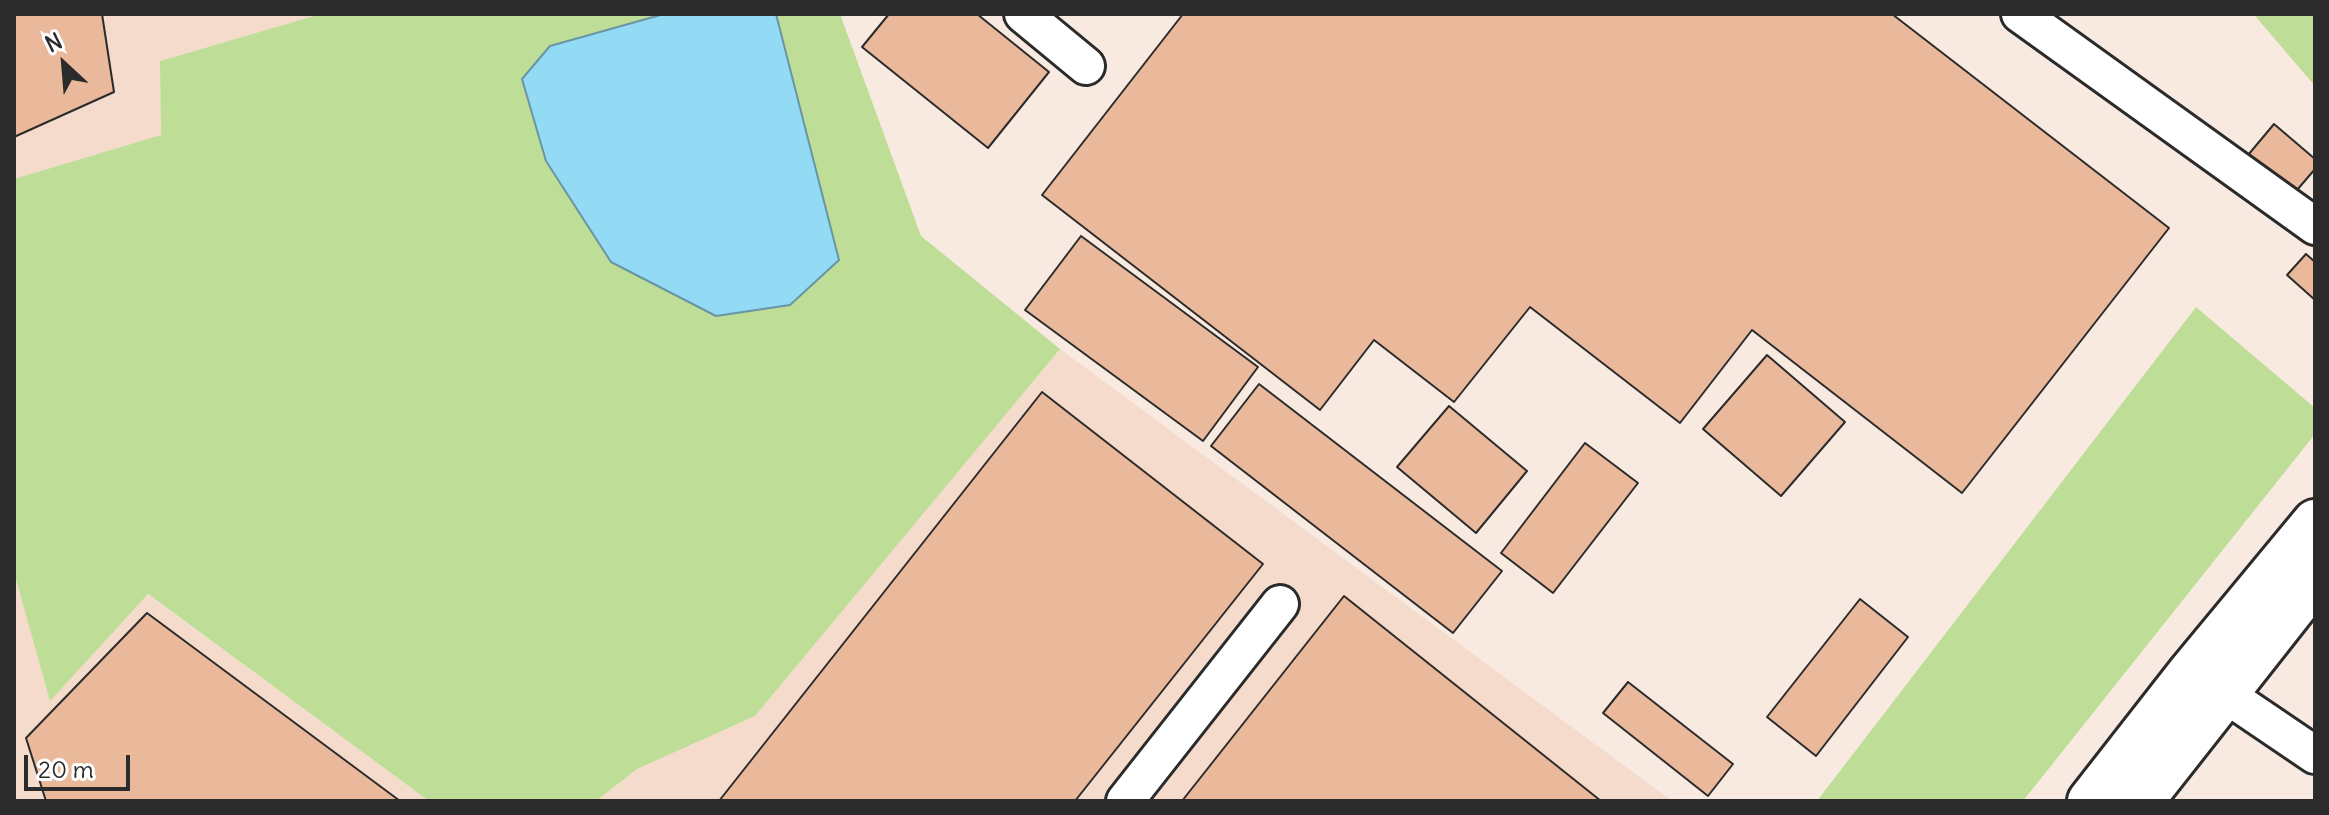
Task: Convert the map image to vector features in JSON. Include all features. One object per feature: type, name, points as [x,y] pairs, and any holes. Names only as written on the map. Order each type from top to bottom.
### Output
[{"type":"highway","points":[[2090,801],[2190,673],[2315,522]]},
{"type":"highway","points":[[2141,801],[2315,580]]},
{"type":"street","points":[[1023,14],[1086,66]]},
{"type":"street","points":[[2020,14],[2315,226]]},
{"type":"street","points":[[1125,801],[1280,604]]},
{"type":"street","points":[[2225,694],[2315,755]]},
{"type":"shaded area","points":[[14,14],[321,14],[160,61],[161,135],[14,179]]},
{"type":"shaded area","points":[[1060,349],[1672,801],[596,801],[637,769],[755,716]]},
{"type":"shaded area","points":[[14,572],[50,700],[147,594],[429,801],[14,801]]},
{"type":"green space","points":[[321,14],[840,14],[921,236],[1060,349],[755,716],[637,769],[596,801],[429,801],[148,594],[50,701],[14,572],[14,179],[161,135],[160,61]]},
{"type":"green space","points":[[2258,14],[2315,14],[2315,86],[2256,17]]},
{"type":"green space","points":[[2196,307],[2315,408],[2315,434],[2023,801],[1817,801]]},
{"type":"water","points":[[664,14],[776,14],[839,260],[790,305],[716,316],[611,262],[546,161],[522,79],[550,46]]},
{"type":"building","points":[[14,14],[102,14],[114,92],[14,137]]},
{"type":"building","points":[[889,14],[977,14],[1049,72],[988,148],[862,47]]},
{"type":"building","points":[[1183,14],[1892,14],[2169,228],[1962,493],[1752,330],[1680,423],[1530,307],[1454,402],[1374,340],[1320,410],[1042,195]]},
{"type":"building","points":[[2274,124],[2315,159],[2315,169],[2274,217],[2228,179]]},
{"type":"building","points":[[1081,236],[1258,367],[1203,441],[1025,310]]},
{"type":"building","points":[[2306,254],[2315,262],[2315,300],[2287,275]]},
{"type":"building","points":[[1767,355],[1845,422],[1781,496],[1703,429]]},
{"type":"building","points":[[1259,384],[1502,571],[1453,633],[1211,446]]},
{"type":"building","points":[[1042,392],[1263,564],[1075,801],[719,801]]},
{"type":"building","points":[[1449,406],[1527,471],[1476,533],[1397,467]]},
{"type":"building","points":[[1585,443],[1638,483],[1553,593],[1501,553]]},
{"type":"building","points":[[1344,596],[1601,801],[1182,801]]},
{"type":"building","points":[[1860,599],[1908,637],[1816,756],[1767,717]]},
{"type":"building","points":[[147,613],[400,801],[46,801],[26,738]]},
{"type":"building","points":[[1628,682],[1733,764],[1708,796],[1603,713]]}]
